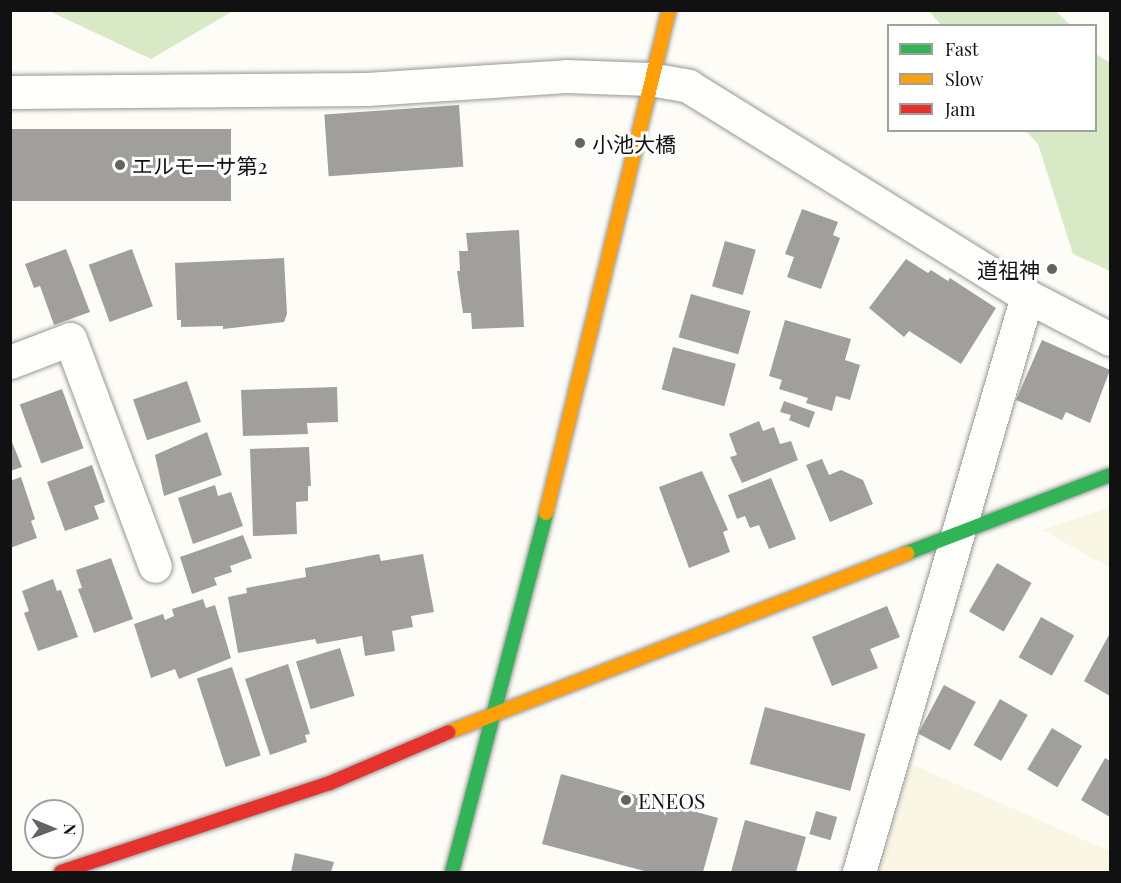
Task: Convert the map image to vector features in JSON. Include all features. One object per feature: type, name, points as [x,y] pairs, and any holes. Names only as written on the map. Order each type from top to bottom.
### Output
[{"type":"street","points":[[452,873],[497,711],[650,79],[669,10]]},
{"type":"street","points":[[10,92],[367,89],[566,76],[650,79],[688,86],[1027,296],[1110,339]]},
{"type":"street","points":[[859,873],[956,532],[1027,296]]},
{"type":"street","points":[[10,362],[70,339],[155,566]]},
{"type":"street","points":[[61,873],[330,783],[497,711],[956,532],[1110,475]]},
{"type":"shaded area","points":[[1110,507],[1110,568],[1042,530]]},
{"type":"shaded area","points":[[911,764],[1110,851],[1110,872],[880,872]]},
{"type":"green space","points":[[49,11],[233,11],[151,59]]},
{"type":"green space","points":[[929,11],[1056,11],[1069,24],[940,24]]},
{"type":"green space","points":[[1097,55],[1110,63],[1110,271],[1073,254],[1038,144],[1027,132],[1097,132]]},
{"type":"building","points":[[459,105],[463,167],[329,176],[324,114]]},
{"type":"building","name":"エルモーサ第2","points":[[10,129],[231,129],[231,201],[10,201]]},
{"type":"building","points":[[802,209],[838,222],[833,235],[840,238],[821,289],[787,277],[794,257],[785,254]]},
{"type":"building","points":[[519,230],[524,327],[472,329],[471,313],[463,313],[457,271],[460,271],[459,251],[468,251],[466,233]]},
{"type":"building","points":[[725,241],[756,250],[743,295],[712,286]]},
{"type":"building","points":[[66,249],[90,312],[54,325],[40,286],[34,288],[25,264]]},
{"type":"building","points":[[132,249],[153,306],[110,322],[89,265]]},
{"type":"building","points":[[284,258],[287,314],[284,322],[223,329],[223,326],[181,327],[181,320],[177,320],[175,263]]},
{"type":"building","points":[[906,259],[928,273],[931,270],[948,281],[950,278],[996,308],[961,364],[909,331],[904,337],[869,308]]},
{"type":"building","points":[[691,294],[751,311],[738,354],[679,337]]},
{"type":"building","points":[[785,320],[851,339],[845,360],[860,365],[850,400],[836,396],[832,411],[806,403],[808,398],[779,389],[782,380],[769,376]]},
{"type":"building","points":[[1042,340],[1110,370],[1090,423],[1066,412],[1062,420],[1016,400]]},
{"type":"building","points":[[673,347],[736,364],[724,406],[662,390]]},
{"type":"building","points":[[187,381],[201,422],[147,440],[133,400]]},
{"type":"building","points":[[337,387],[338,422],[307,423],[308,434],[243,436],[241,390]]},
{"type":"building","points":[[62,389],[84,448],[41,464],[20,404]]},
{"type":"building","points":[[784,401],[815,412],[809,428],[789,420],[791,415],[780,412]]},
{"type":"building","points":[[759,421],[763,431],[774,427],[780,444],[791,441],[798,460],[742,483],[730,457],[737,455],[729,434]]},
{"type":"building","points":[[207,432],[222,475],[164,496],[155,455]]},
{"type":"building","points":[[10,437],[22,467],[10,471]]},
{"type":"building","points":[[309,447],[311,486],[308,486],[308,501],[296,502],[297,534],[253,536],[250,449]]},
{"type":"building","points":[[822,459],[829,475],[841,470],[863,480],[873,504],[830,522],[806,465]]},
{"type":"building","points":[[92,465],[105,502],[94,506],[99,519],[65,531],[47,482]]},
{"type":"building","points":[[702,471],[728,530],[723,532],[730,552],[689,568],[659,487]]},
{"type":"building","points":[[21,477],[35,519],[31,521],[37,538],[10,548],[10,481]]},
{"type":"building","points":[[771,478],[796,539],[769,549],[759,525],[750,528],[745,516],[737,519],[728,495]]},
{"type":"building","points":[[215,485],[218,496],[231,492],[243,526],[193,544],[178,498]]},
{"type":"building","points":[[243,535],[252,558],[230,566],[232,572],[214,578],[217,585],[192,594],[180,557]]},
{"type":"building","points":[[379,554],[381,561],[423,554],[434,612],[411,616],[413,627],[392,631],[395,651],[365,656],[362,636],[317,644],[315,639],[238,653],[228,597],[247,593],[246,588],[306,577],[305,568]]},
{"type":"building","points":[[111,558],[133,619],[94,633],[78,589],[82,588],[76,570]]},
{"type":"building","points":[[997,563],[1032,583],[1004,631],[969,611]]},
{"type":"building","points":[[53,579],[57,591],[61,590],[78,637],[38,651],[24,613],[29,611],[22,591]]},
{"type":"building","points":[[203,599],[206,608],[215,605],[231,658],[179,679],[175,669],[151,678],[134,624],[163,614],[165,620],[174,616],[172,609]]},
{"type":"building","points":[[887,606],[900,637],[870,649],[878,668],[832,686],[812,637]]},
{"type":"building","points":[[1041,617],[1074,635],[1052,676],[1019,657]]},
{"type":"building","points":[[1110,633],[1110,696],[1084,681]]},
{"type":"building","points":[[340,648],[355,696],[311,709],[296,661]]},
{"type":"building","points":[[288,664],[310,734],[305,735],[307,742],[270,755],[245,679]]},
{"type":"building","points":[[232,667],[261,755],[226,767],[197,678]]},
{"type":"building","points":[[944,685],[976,702],[950,750],[918,734]]},
{"type":"building","points":[[1000,699],[1028,715],[1001,761],[974,745]]},
{"type":"building","points":[[765,707],[865,734],[850,791],[750,764]]},
{"type":"building","points":[[1052,728],[1082,746],[1057,787],[1027,769]]},
{"type":"building","points":[[1105,758],[1110,761],[1110,817],[1081,800]]},
{"type":"building","points":[[561,774],[718,818],[703,872],[648,872],[542,844]]},
{"type":"building","points":[[816,811],[837,817],[831,840],[809,834]]},
{"type":"building","points":[[745,820],[806,837],[796,872],[731,872]]},
{"type":"building","points":[[295,853],[334,862],[331,872],[291,872]]},
{"type":"traffic: fast","points":[[907,553],[1110,475]]},
{"type":"traffic: fast","points":[[452,872],[546,513]]},
{"type":"traffic: slow","points":[[546,513],[669,10]]},
{"type":"traffic: slow","points":[[449,732],[907,553]]},
{"type":"traffic: jam","points":[[61,872],[330,783],[449,732]]},
{"type":"place","name":"小池大橋","points":[[580,143]]},
{"type":"place","name":"エルモーサ第2","points":[[120,165]]},
{"type":"place","name":"道祖神","points":[[1052,269]]},
{"type":"place","name":"ENEOS","points":[[626,800]]}]
